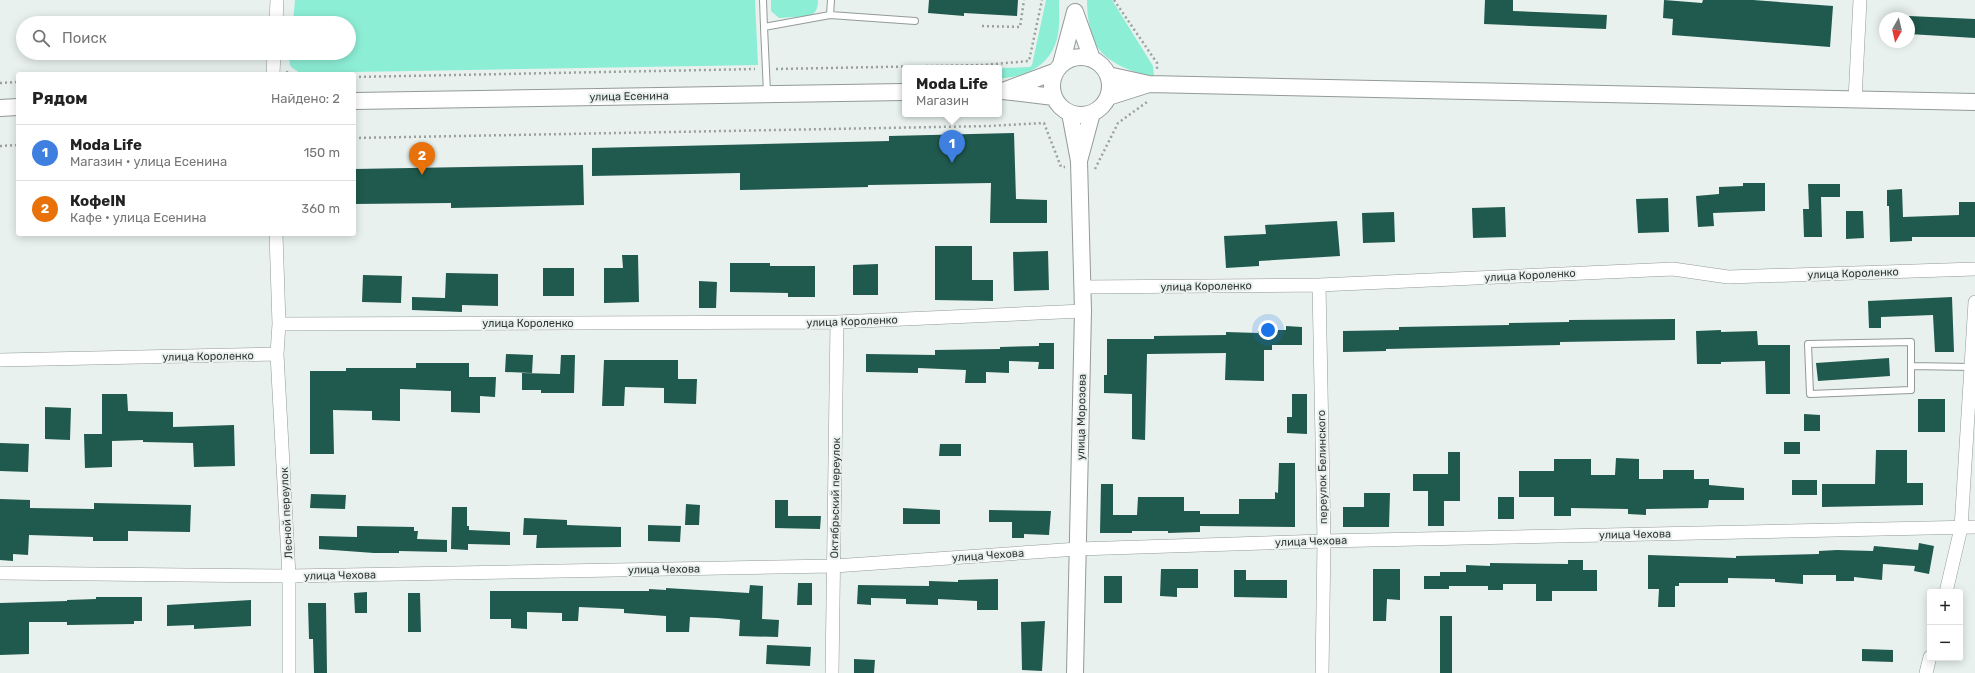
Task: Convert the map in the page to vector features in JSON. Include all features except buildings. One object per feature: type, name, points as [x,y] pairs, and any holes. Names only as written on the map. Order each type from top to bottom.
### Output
[{"type":"street","points":[[276,16],[277,0]]},
{"type":"street","points":[[1855,100],[1860,0]]},
{"type":"street","points":[[1075,6],[1092,59]]},
{"type":"street","points":[[1002,91],[1058,68],[1070,58],[1081,57],[1092,59],[1102,66],[1108,75],[1110,86],[1108,97],[1102,107],[1092,113],[1081,116],[1070,113],[1060,107],[1054,97],[1052,86],[1058,68],[1075,6]]},
{"type":"street","points":[[273,72],[274,60]]},
{"type":"street","points":[[1108,75],[1154,84],[1975,102]]},
{"type":"street","points":[[1108,97],[1154,84]]},
{"type":"street","points":[[1002,91],[1054,97]]},
{"type":"street","name":"улица Есенина","points":[[356,101],[767,93],[902,92]]},
{"type":"street","points":[[0,108],[16,107]]},
{"type":"street","points":[[1070,113],[1079,164]]},
{"type":"street","points":[[1079,164],[1092,113]]},
{"type":"street","name":"улица Морозова","points":[[1075,673],[1084,287],[1079,164]]},
{"type":"street","points":[[276,236],[279,324],[277,354]]},
{"type":"street","name":"улица Короленко","points":[[1084,287],[1319,285],[1673,269],[1728,277],[1975,269]]},
{"type":"street","name":"переулок Белинского","points":[[1319,285],[1324,541],[1322,673]]},
{"type":"street","points":[[1947,589],[1961,528],[1975,302]]},
{"type":"street","name":"улица Короленко","points":[[279,324],[837,322],[1083,310]]},
{"type":"street","name":"Октябрьский переулок","points":[[832,673],[837,322]]},
{"type":"street","name":"улица Короленко","points":[[0,360],[277,354]]},
{"type":"street","name":"Лесной переулок","points":[[277,354],[289,576],[290,673]]},
{"type":"street","name":"улица Чехова","points":[[0,573],[289,576],[834,566],[1078,549],[1324,541],[1975,527]]},
{"type":"street","points":[[1926,673],[1929,661]]},
{"type":"lane","points":[[763,0],[767,93]]},
{"type":"lane","points":[[830,0],[830,15]]},
{"type":"lane","points":[[764,27],[830,15],[915,21]]},
{"type":"lane","points":[[1911,342],[1911,366],[1911,390],[1810,394],[1808,344],[1911,342]]},
{"type":"lane","points":[[1911,366],[1971,367]]},
{"type":"path","points":[[982,26],[1020,27],[1024,0]]},
{"type":"path","points":[[984,65],[1029,61],[1042,0]]},
{"type":"path","points":[[356,138],[982,127],[1044,123],[1061,167],[1079,164],[1096,169],[1118,123],[1158,95],[1154,84],[1157,63],[1114,0]]},
{"type":"path","points":[[356,77],[902,67]]},
{"type":"path","points":[[0,83],[16,82]]},
{"type":"path","points":[[0,146],[16,145]]},
{"type":"green space","points":[[295,0],[755,0],[758,65],[299,72],[290,66],[290,60],[356,60],[356,16],[294,16]]},
{"type":"green space","points":[[771,0],[818,0],[818,3],[816,11],[810,16],[779,18],[771,11]]},
{"type":"green space","points":[[1046,0],[1059,0],[1058,34],[1051,54],[1045,61],[1029,72],[1002,78],[1002,68],[1030,67],[1032,65]]},
{"type":"green space","points":[[1087,0],[1112,0],[1153,66],[1154,76],[1129,70],[1105,56],[1099,50],[1093,38],[1090,27]]},
{"type":"place","name":"Moda Life","points":[[952,163]]},
{"type":"place","name":"КофеIN","points":[[422,175]]}]
